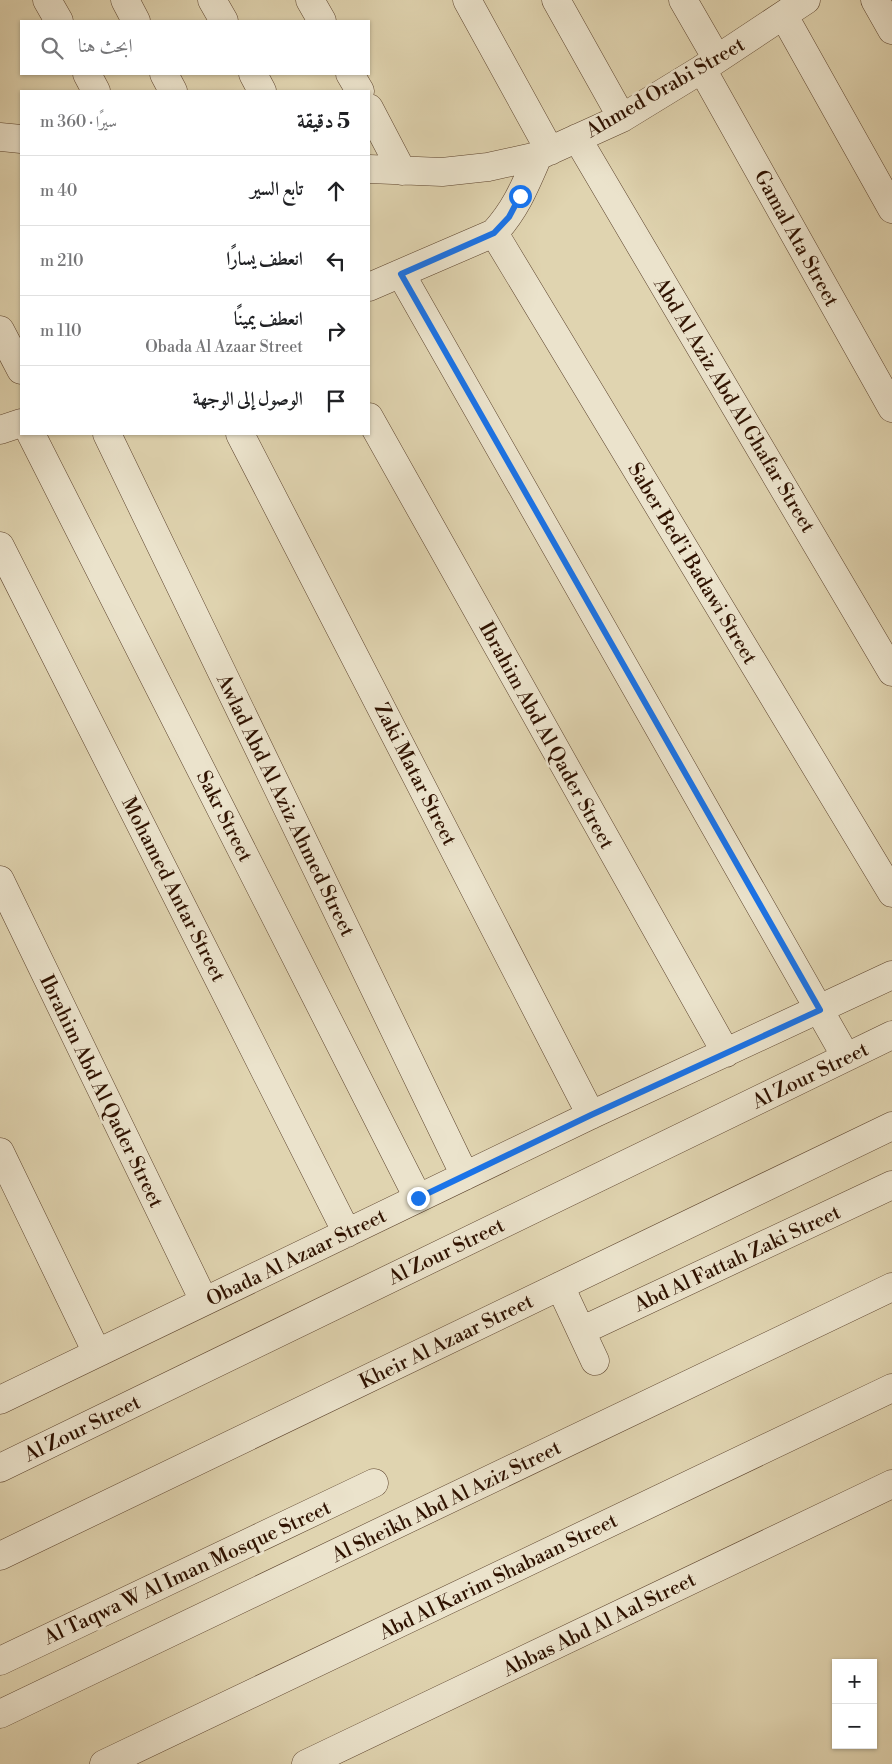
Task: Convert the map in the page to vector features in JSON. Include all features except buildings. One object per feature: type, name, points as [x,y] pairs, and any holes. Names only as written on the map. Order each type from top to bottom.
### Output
[{"type":"street","points":[[47,0],[57,20]]},
{"type":"street","points":[[125,0],[135,20]]},
{"type":"street","points":[[212,0],[223,20]]},
{"type":"street","points":[[310,0],[321,20]]},
{"type":"street","points":[[370,287],[494,233],[509,217],[544,154],[467,0]]},
{"type":"street","points":[[556,0],[622,118]]},
{"type":"street","name":"Gamal Ata Street","points":[[683,0],[709,64],[892,408]]},
{"type":"street","name":"Ahmed Orabi Street","points":[[370,169],[442,172],[479,168],[544,154],[622,118],[784,16],[806,0]]},
{"type":"street","points":[[875,0],[892,30]]},
{"type":"street","points":[[784,16],[892,209]]},
{"type":"street","points":[[88,75],[95,90]]},
{"type":"street","points":[[165,75],[172,90]]},
{"type":"street","points":[[254,75],[261,90]]},
{"type":"street","points":[[351,75],[359,90]]},
{"type":"street","points":[[370,110],[402,171]]},
{"type":"street","points":[[0,136],[20,139]]},
{"type":"street","name":"Abd Al Aziz Abd Al Ghafar Street","points":[[577,138],[892,672]]},
{"type":"street","name":"Saber Bed'i Badawi Street","points":[[494,233],[892,893]]},
{"type":"street","points":[[401,274],[846,1057]]},
{"type":"street","points":[[0,330],[19,359]]},
{"type":"street","name":"Ibrahim Abd Al Qader Street","points":[[370,419],[726,1053]]},
{"type":"street","points":[[0,430],[20,423]]},
{"type":"street","name":"Sakr Street","points":[[32,435],[418,1198]]},
{"type":"street","name":"Awlad Abd Al Aziz Ahmed Street","points":[[107,435],[465,1176]]},
{"type":"street","name":"Zaki Matar Street","points":[[241,435],[591,1115]]},
{"type":"street","name":"Mohamed Antar Street","points":[[0,546],[347,1232]]},
{"type":"street","name":"Ibrahim Abd Al Qader Street","points":[[0,880],[204,1301]]},
{"type":"street","name":"Obada Al Azaar Street","points":[[0,1400],[591,1115],[892,975]]},
{"type":"street","name":"Al Zour Street","points":[[0,1468],[892,1035]]},
{"type":"street","name":"Kheir Al Azaar Street","points":[[0,1556],[892,1126]]},
{"type":"street","points":[[0,1152],[96,1353]]},
{"type":"street","name":"Abd Al Fattah Zaki Street","points":[[581,1331],[892,1185]]},
{"type":"street","points":[[560,1286],[595,1361]]},
{"type":"street","name":"Al Sheikh Abd Al Aziz Street","points":[[0,1714],[892,1287]]},
{"type":"street","name":"Abd Al Karim Shabaan Street","points":[[104,1764],[892,1388]]},
{"type":"street","name":"Al Taqwa W Al Iman Mosque Street","points":[[0,1661],[374,1483]]},
{"type":"street","name":"Abbas Abd Al Aal Street","points":[[306,1764],[892,1484]]},
{"type":"route","points":[[418,1198],[591,1115],[820,1010],[401,274],[494,233],[509,217],[520,196]]}]
